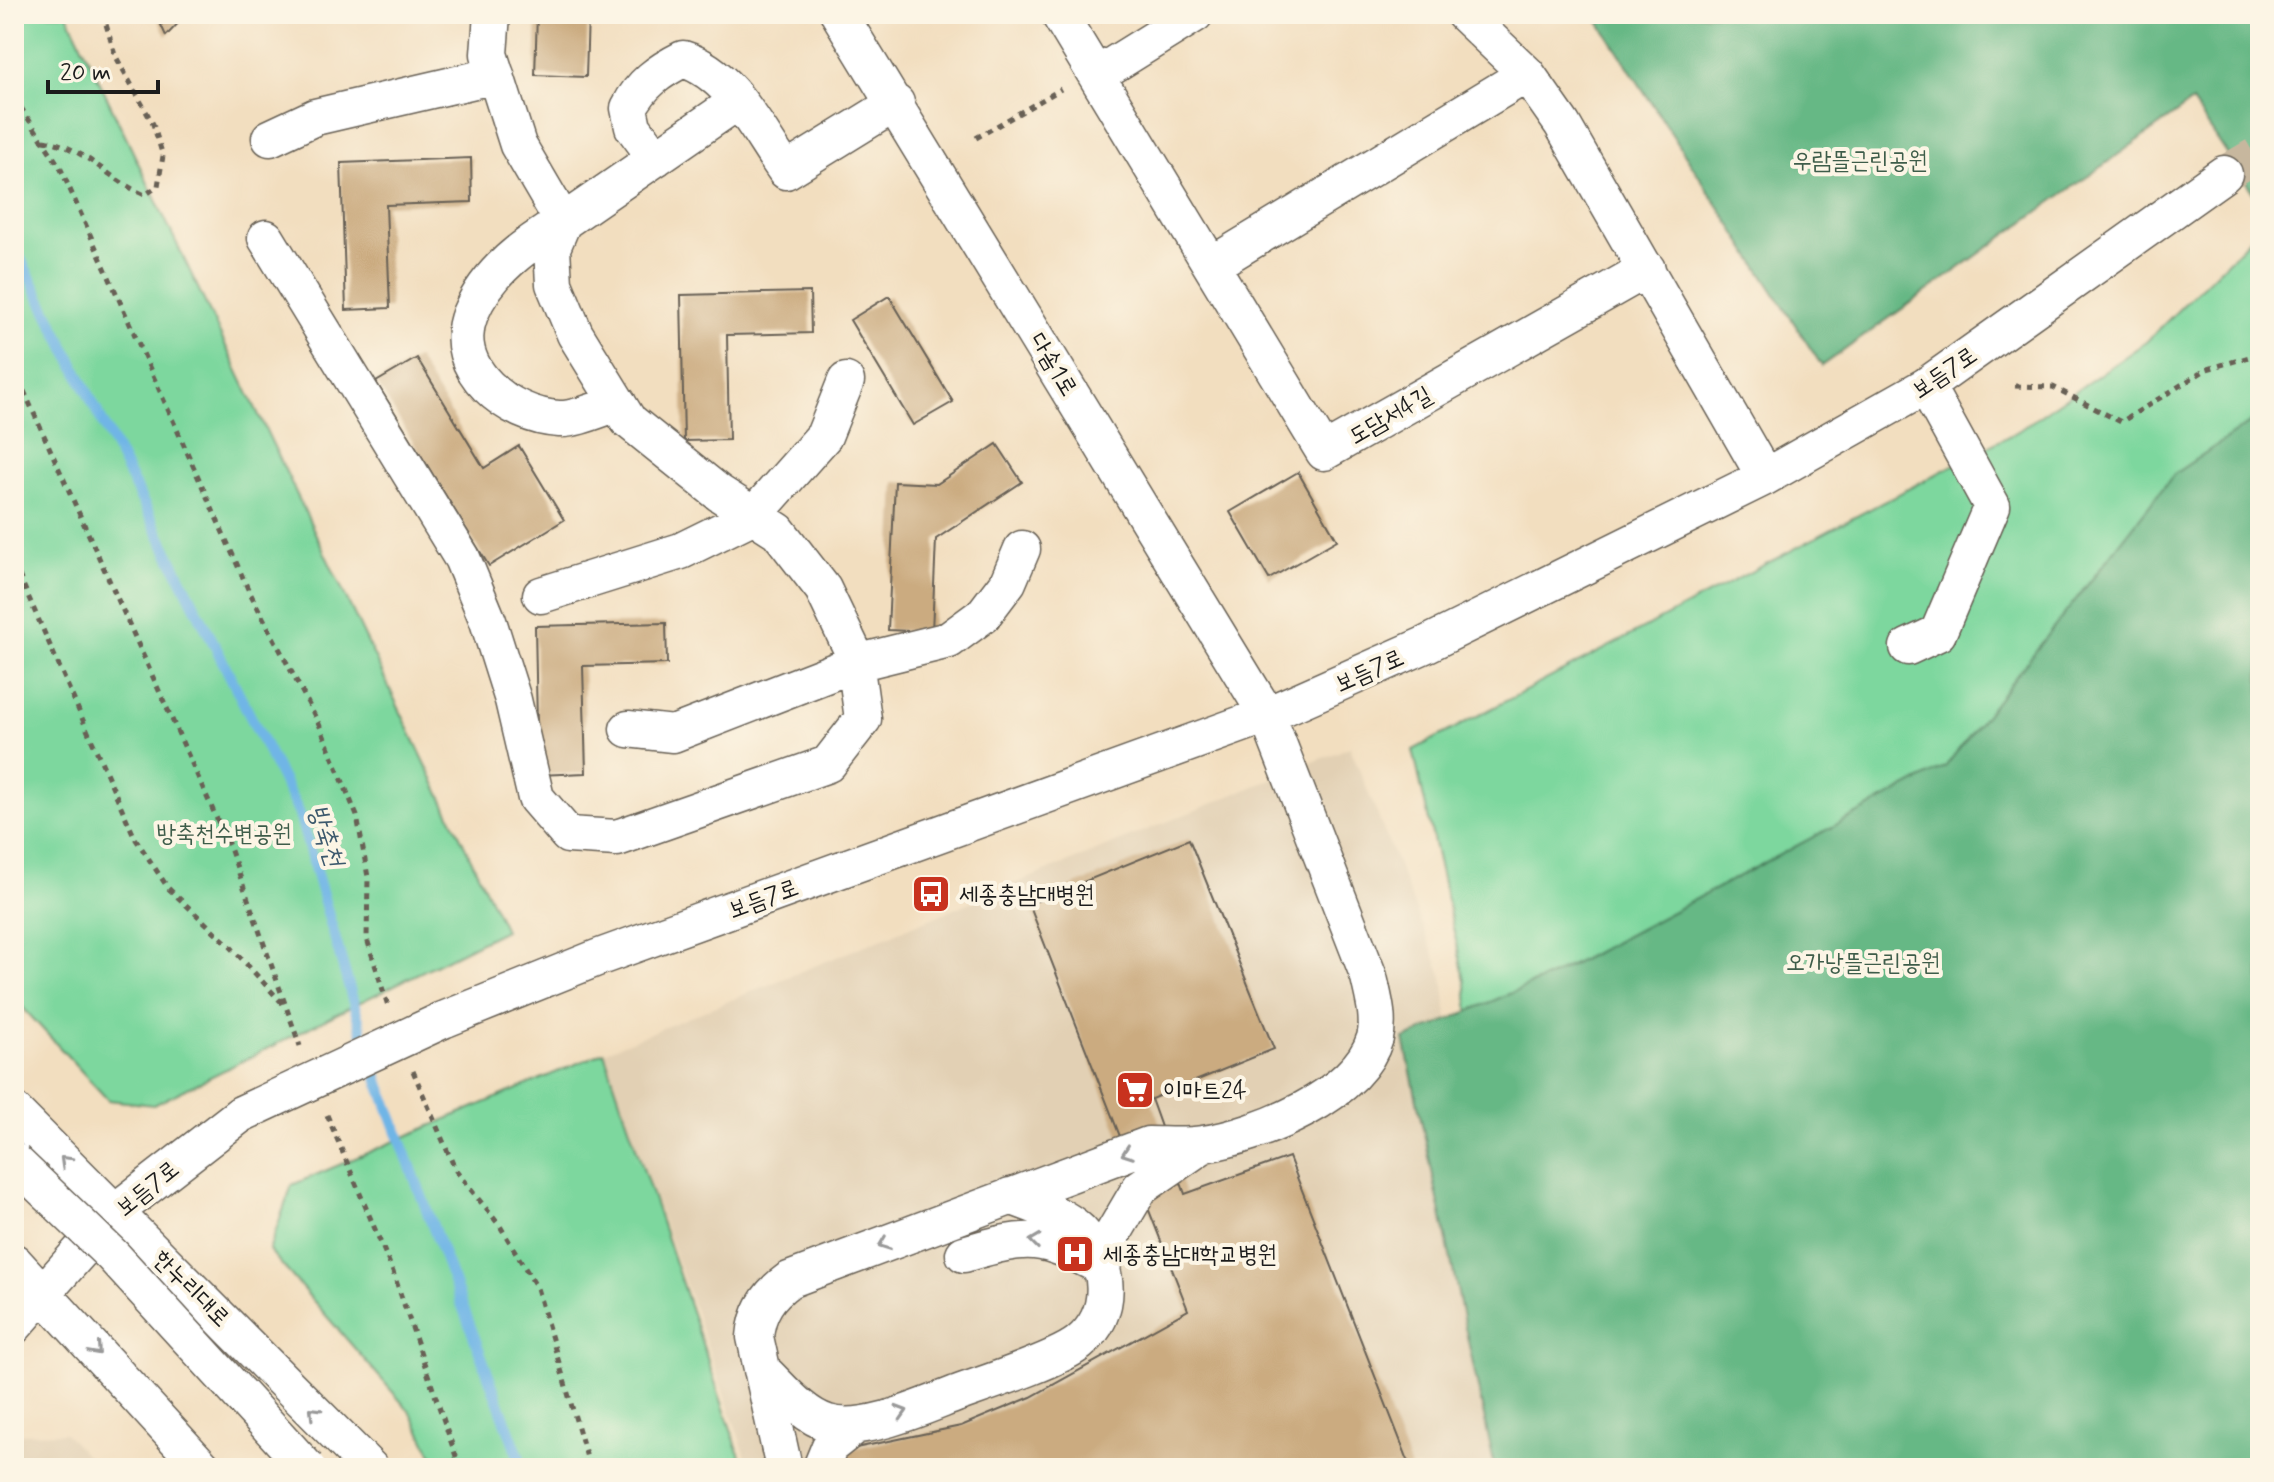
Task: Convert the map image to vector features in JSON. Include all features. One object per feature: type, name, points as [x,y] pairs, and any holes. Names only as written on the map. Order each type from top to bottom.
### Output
[{"type":"street","points":[[492,14],[489,54],[518,145],[563,222]]},
{"type":"street","name":"다솜1로","points":[[839,14],[1267,715],[1369,977],[1377,1014],[1375,1038],[1356,1073],[1314,1105],[1264,1126],[1204,1144]]},
{"type":"street","name":"도담서4길","points":[[1059,14],[1324,452],[1647,269]]},
{"type":"street","points":[[1097,75],[1195,14]]},
{"type":"street","points":[[1464,14],[1527,74],[1562,124],[1765,477]]},
{"type":"street","points":[[656,158],[633,127],[629,108],[638,89],[683,59],[705,66],[737,102],[786,171],[896,103]]},
{"type":"street","points":[[1213,264],[1527,74]]},
{"type":"street","points":[[270,138],[315,117],[496,75]]},
{"type":"street","points":[[618,403],[560,420],[522,409],[487,389],[468,355],[469,317],[494,274],[526,245],[737,102]]},
{"type":"street","name":"보듬7로","points":[[14,1326],[116,1211],[241,1114],[443,1020],[597,958],[1267,715],[1427,644],[1765,477],[1926,386],[2224,174]]},
{"type":"street","points":[[266,238],[462,558],[488,621],[513,700],[536,798],[568,835],[617,838],[828,764],[863,719],[856,663],[823,589],[778,531],[719,493],[628,420],[575,334],[554,284],[552,248],[563,222]]},
{"type":"street","points":[[541,595],[681,551],[754,515],[824,436],[846,381]]},
{"type":"street","points":[[1908,647],[1938,633],[1992,506],[1926,386]]},
{"type":"street","points":[[628,729],[673,734],[856,663],[949,640],[983,615],[1008,582],[1022,549]]},
{"type":"street","name":"한누리대로","points":[[14,1111],[369,1468]]},
{"type":"street","points":[[784,1468],[755,1337],[756,1320],[774,1290],[789,1280],[1148,1145],[1204,1144]]},
{"type":"street","points":[[821,1468],[830,1446],[854,1427],[995,1380],[1078,1344],[1100,1320],[1105,1294],[1102,1267],[1113,1234],[1140,1188],[1204,1144]]},
{"type":"street","points":[[14,1161],[113,1256],[307,1468]]},
{"type":"street","points":[[1010,1196],[1053,1213],[1080,1232],[1102,1267]]},
{"type":"street","points":[[964,1254],[1014,1239],[1036,1238],[1102,1267]]},
{"type":"street","points":[[14,1262],[52,1281],[203,1468]]},
{"type":"street","points":[[762,1370],[804,1409],[826,1423],[854,1427]]},
{"type":"path","points":[[44,140],[84,154],[119,184],[145,195],[158,186],[163,156],[153,124],[115,55],[103,14]]},
{"type":"path","points":[[976,138],[1064,88]]},
{"type":"path","points":[[14,97],[60,167],[248,589],[319,724],[357,816],[368,877],[367,939],[392,1020]]},
{"type":"path","points":[[2015,386],[2053,387],[2121,422],[2207,369],[2260,354]]},
{"type":"path","points":[[14,369],[230,848],[303,1054]]},
{"type":"path","points":[[14,564],[135,838],[168,888],[230,946],[287,1009]]},
{"type":"path","points":[[410,1062],[456,1171],[500,1226],[537,1288],[590,1468]]},
{"type":"path","points":[[326,1112],[393,1272],[460,1468]]},
{"type":"shaded area","name":"세종충남대학교병원","points":[[1350,747],[1443,977],[1499,1468],[750,1468],[604,1052]]},
{"type":"shaded area","points":[[65,1433],[97,1468],[14,1468],[14,1434]]},
{"type":"green space","name":"방축천수변공원","points":[[14,14],[67,14],[505,930],[154,1105],[108,1100],[14,998]]},
{"type":"green space","name":"우람뜰근린공원","points":[[1594,14],[2260,14],[2260,203],[2192,102],[1822,366]]},
{"type":"green space","name":"오가낭뜰근린공원","points":[[2260,229],[2260,1468],[1516,1468],[1466,985],[1413,750],[2018,431],[2146,342]]},
{"type":"green space","name":"오가낭뜰근린공원","points":[[2260,416],[2260,1468],[1495,1468],[1404,1039],[1553,975],[1945,767],[2174,474]]},
{"type":"green space","points":[[604,1052],[744,1468],[439,1468],[411,1413],[269,1250],[292,1185]]},
{"type":"building","points":[[156,14],[187,14],[166,36]]},
{"type":"building","points":[[537,14],[588,14],[586,77],[535,75]]},
{"type":"building","points":[[471,158],[472,202],[386,205],[390,308],[346,310],[341,163]]},
{"type":"building","points":[[810,292],[811,333],[727,335],[729,440],[684,441],[681,295]]},
{"type":"building","points":[[889,296],[953,402],[913,425],[850,320]]},
{"type":"building","points":[[417,358],[484,468],[519,446],[564,520],[489,566],[376,382]]},
{"type":"building","points":[[997,444],[1022,482],[936,539],[932,632],[888,630],[895,482],[937,484]]},
{"type":"building","points":[[1298,472],[1337,540],[1269,579],[1230,512]]},
{"type":"building","points":[[666,623],[667,664],[583,666],[586,773],[538,775],[535,626]]},
{"type":"building","points":[[1189,839],[1274,1049],[1151,1099],[1185,1194],[1289,1157],[1411,1468],[843,1468],[840,1458],[851,1449],[961,1426],[1031,1397],[1188,1310],[1029,904]]},
{"type":"waterway","name":"방축천","points":[[14,246],[299,813],[367,1050],[523,1468]]},
{"type":"tunnel","points":[[2224,174],[2260,153]]},
{"type":"place","name":"세종충남대병원","points":[[931,894]]},
{"type":"place","name":"이마트24","points":[[1135,1090]]},
{"type":"place","name":"세종충남대학교병원","points":[[1075,1254]]}]
